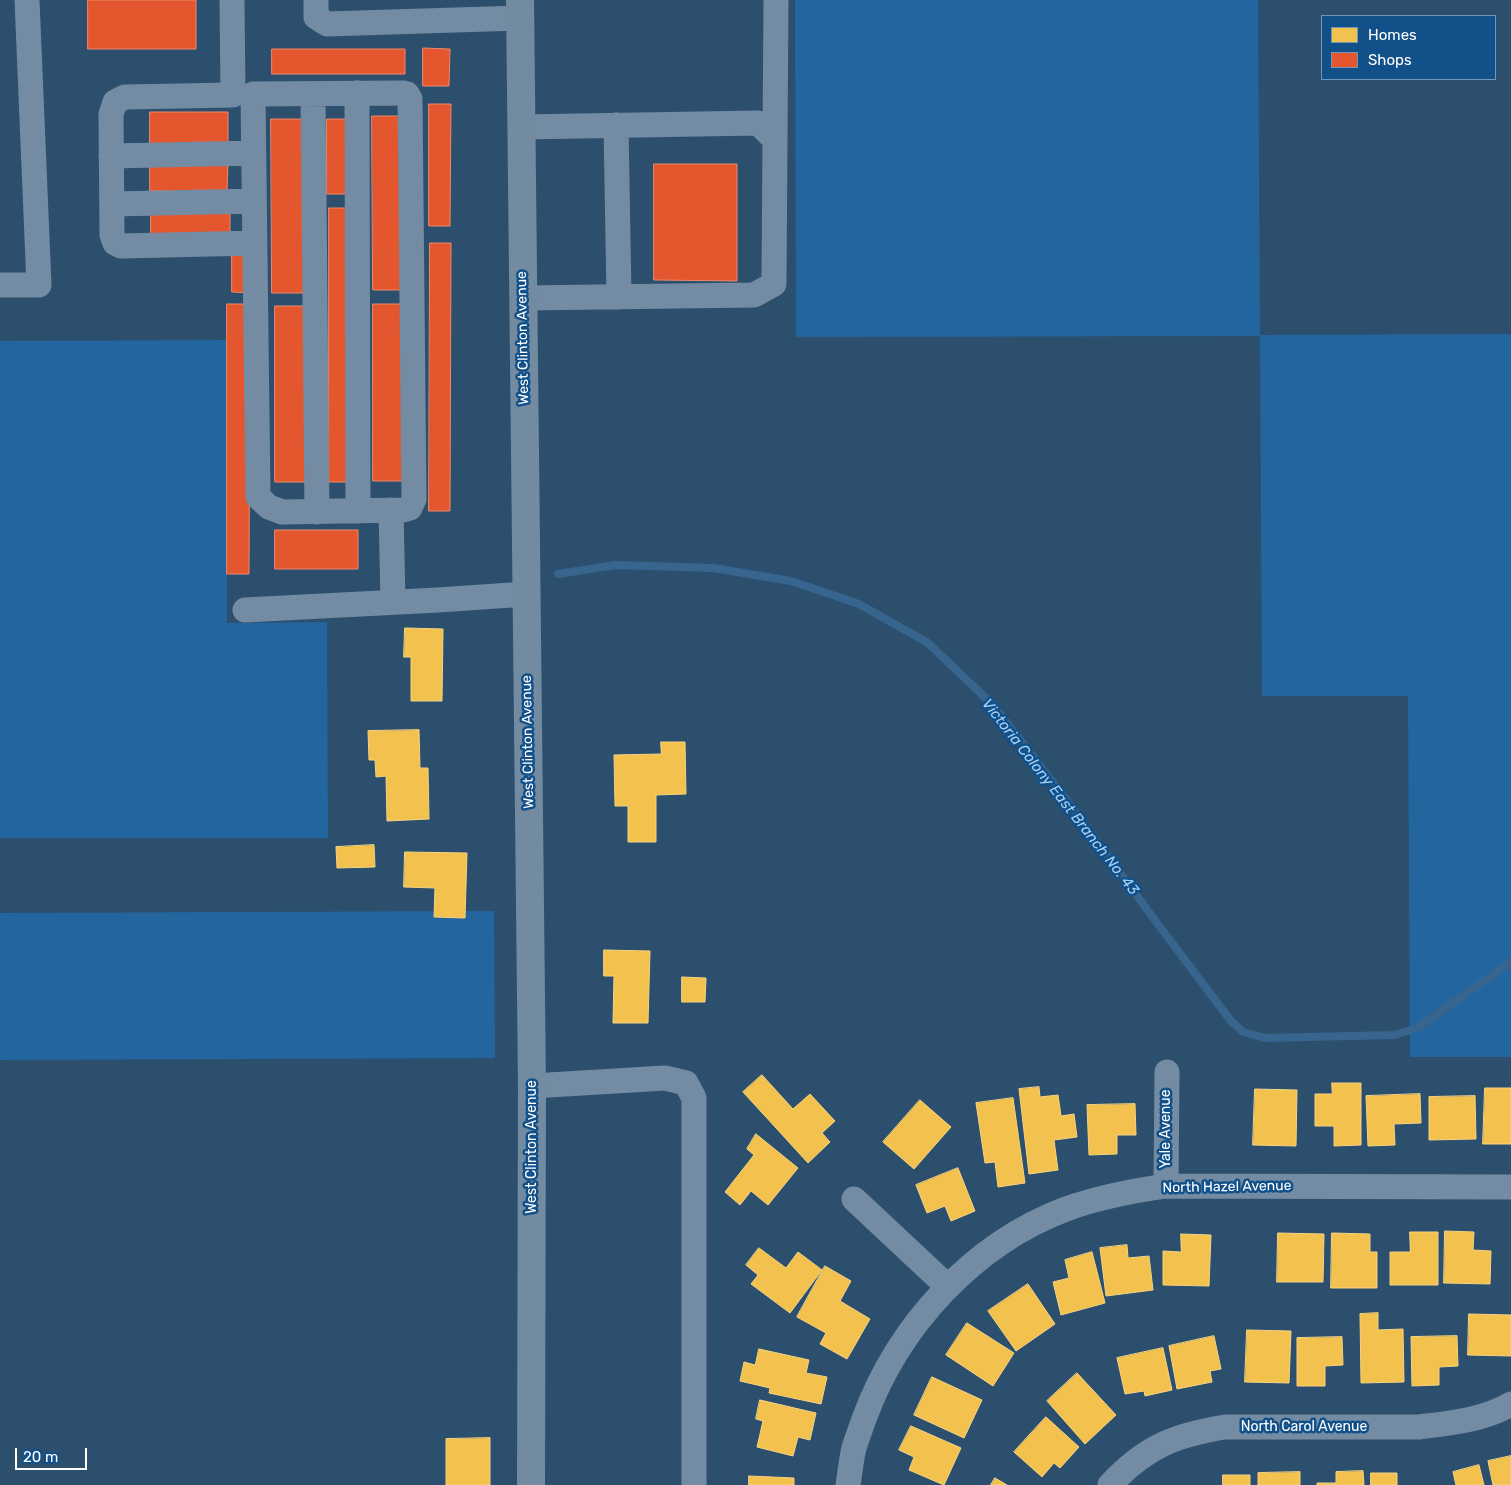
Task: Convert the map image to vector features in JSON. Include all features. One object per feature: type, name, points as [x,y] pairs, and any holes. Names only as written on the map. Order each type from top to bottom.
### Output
[{"type":"main road","name":"West Clinton Avenue","points":[[520,9],[532,1086],[531,1485]]},
{"type":"street","points":[[0,285],[39,285],[27,0]]},
{"type":"street","points":[[232,0],[243,94],[254,153],[258,497],[269,507],[282,512],[402,510],[410,508],[414,499],[410,99],[407,94],[243,94],[125,98],[115,102],[112,114],[111,156],[112,235],[115,242],[121,246],[255,244]]},
{"type":"street","points":[[316,0],[316,17],[327,24],[453,10],[520,9]]},
{"type":"street","points":[[523,298],[754,295],[774,284],[776,0]]},
{"type":"street","points":[[357,93],[358,511]]},
{"type":"street","points":[[313,94],[317,512]]},
{"type":"street","points":[[521,127],[758,123],[775,140]]},
{"type":"street","points":[[616,125],[619,296]]},
{"type":"street","points":[[111,156],[254,153]]},
{"type":"street","points":[[112,204],[254,201]]},
{"type":"street","points":[[391,510],[393,602]]},
{"type":"street","points":[[245,610],[526,594]]},
{"type":"street","name":"Yale Avenue","points":[[1166,1186],[1167,1072]]},
{"type":"street","points":[[532,1086],[665,1078],[686,1083],[694,1098],[694,1485]]},
{"type":"street","name":"North Hazel Avenue","points":[[848,1485],[854,1447],[884,1372],[923,1315],[948,1287],[981,1257],[1018,1233],[1066,1210],[1118,1193],[1166,1186],[1511,1186]]},
{"type":"street","points":[[854,1198],[948,1287]]},
{"type":"street","name":"North Carol Avenue","points":[[1110,1485],[1123,1471],[1144,1454],[1194,1432],[1225,1427],[1419,1427],[1451,1423],[1482,1416],[1511,1404]]},
{"type":"shaded area","points":[[795,0],[1258,0],[1260,335],[1511,334],[1511,1057],[1410,1057],[1408,696],[1262,696],[1260,336],[796,337]]},
{"type":"shaded area","points":[[227,340],[227,623],[327,622],[328,838],[0,838],[0,341]]},
{"type":"shaded area","points":[[494,911],[495,1058],[0,1060],[0,913]]},
{"type":"building: Homes","points":[[405,628],[443,629],[442,701],[411,701],[411,657],[404,657]]},
{"type":"building: Homes","points":[[419,730],[420,768],[428,768],[429,819],[387,821],[386,776],[376,777],[375,760],[369,760],[368,731]]},
{"type":"building: Homes","points":[[661,742],[685,742],[686,794],[656,795],[656,842],[628,842],[628,806],[615,806],[614,755],[661,754]]},
{"type":"building: Homes","points":[[374,845],[375,867],[337,868],[336,847]]},
{"type":"building: Homes","points":[[405,852],[467,853],[465,918],[434,917],[435,888],[404,887]]},
{"type":"building: Homes","points":[[604,950],[650,951],[648,1023],[613,1023],[614,976],[604,976]]},
{"type":"building: Homes","points":[[682,977],[706,978],[705,1002],[682,1002]]},
{"type":"building: Homes","points":[[762,1075],[793,1109],[810,1094],[835,1121],[822,1133],[830,1142],[808,1163],[743,1092]]},
{"type":"building: Homes","points":[[1332,1083],[1361,1083],[1361,1145],[1334,1146],[1334,1126],[1315,1126],[1315,1094],[1332,1094]]},
{"type":"building: Homes","points":[[1039,1087],[1040,1097],[1058,1095],[1061,1116],[1074,1114],[1077,1137],[1054,1140],[1058,1170],[1029,1174],[1019,1089]]},
{"type":"building: Homes","points":[[1485,1088],[1511,1088],[1511,1144],[1483,1144]]},
{"type":"building: Homes","points":[[1255,1089],[1297,1090],[1296,1146],[1253,1145]]},
{"type":"building: Homes","points":[[1420,1094],[1421,1123],[1394,1124],[1395,1145],[1368,1146],[1366,1096]]},
{"type":"building: Homes","points":[[1475,1096],[1476,1139],[1429,1140],[1429,1097]]},
{"type":"building: Homes","points":[[1013,1098],[1025,1183],[998,1187],[995,1162],[985,1163],[976,1103]]},
{"type":"building: Homes","points":[[920,1100],[951,1127],[914,1169],[883,1142]]},
{"type":"building: Homes","points":[[1135,1104],[1136,1135],[1117,1135],[1117,1154],[1089,1155],[1087,1105]]},
{"type":"building: Homes","points":[[756,1134],[798,1168],[768,1205],[751,1191],[740,1205],[725,1192],[754,1155],[747,1149]]},
{"type":"building: Homes","points":[[958,1168],[975,1211],[951,1221],[945,1206],[927,1213],[916,1185]]},
{"type":"building: Homes","points":[[1445,1231],[1474,1232],[1473,1250],[1491,1251],[1490,1284],[1444,1283]]},
{"type":"building: Homes","points":[[1410,1232],[1438,1232],[1438,1285],[1390,1285],[1390,1252],[1410,1252]]},
{"type":"building: Homes","points":[[1278,1233],[1324,1234],[1323,1282],[1277,1282]]},
{"type":"building: Homes","points":[[1332,1233],[1370,1234],[1370,1252],[1377,1252],[1377,1288],[1331,1288]]},
{"type":"building: Homes","points":[[1181,1234],[1211,1235],[1209,1286],[1163,1285],[1163,1251],[1181,1252]]},
{"type":"building: Homes","points":[[1127,1245],[1128,1258],[1149,1256],[1153,1290],[1106,1296],[1100,1248]]},
{"type":"building: Homes","points":[[759,1248],[786,1268],[798,1252],[822,1270],[790,1313],[751,1284],[758,1275],[746,1265]]},
{"type":"building: Homes","points":[[1092,1252],[1105,1303],[1061,1315],[1053,1282],[1069,1278],[1065,1260]]},
{"type":"building: Homes","points":[[825,1266],[851,1281],[840,1301],[870,1319],[847,1359],[820,1344],[826,1333],[797,1317]]},
{"type":"building: Homes","points":[[1028,1284],[1055,1324],[1016,1351],[988,1311]]},
{"type":"building: Homes","points":[[1378,1313],[1378,1330],[1403,1329],[1404,1382],[1361,1383],[1360,1314]]},
{"type":"building: Homes","points":[[1469,1314],[1511,1315],[1511,1356],[1468,1355]]},
{"type":"building: Homes","points":[[967,1323],[1014,1353],[993,1386],[946,1355]]},
{"type":"building: Homes","points":[[1247,1330],[1291,1331],[1289,1383],[1245,1382]]},
{"type":"building: Homes","points":[[1214,1336],[1221,1369],[1210,1371],[1212,1382],[1177,1389],[1169,1346]]},
{"type":"building: Homes","points":[[1457,1336],[1458,1366],[1439,1367],[1439,1385],[1412,1386],[1411,1337]]},
{"type":"building: Homes","points":[[1342,1337],[1343,1365],[1325,1366],[1325,1386],[1297,1386],[1297,1338]]},
{"type":"building: Homes","points":[[1163,1348],[1172,1390],[1145,1396],[1144,1391],[1125,1394],[1117,1358]]},
{"type":"building: Homes","points":[[759,1349],[809,1360],[806,1373],[827,1377],[821,1404],[769,1393],[770,1388],[740,1381],[744,1362],[755,1365]]},
{"type":"building: Homes","points":[[1077,1373],[1116,1415],[1085,1444],[1047,1401]]},
{"type":"building: Homes","points":[[932,1377],[982,1400],[964,1438],[914,1415]]},
{"type":"building: Homes","points":[[760,1400],[816,1413],[810,1440],[798,1437],[793,1456],[757,1447],[763,1421],[756,1419]]},
{"type":"building: Homes","points":[[1046,1417],[1079,1447],[1060,1468],[1054,1463],[1042,1477],[1014,1452]]},
{"type":"building: Homes","points":[[911,1426],[961,1448],[944,1485],[909,1470],[914,1457],[899,1450]]},
{"type":"building: Homes","points":[[490,1438],[490,1485],[446,1485],[446,1439]]},
{"type":"building: Homes","points":[[1511,1456],[1511,1485],[1493,1485],[1488,1461]]},
{"type":"building: Homes","points":[[1479,1465],[1484,1485],[1456,1485],[1453,1472]]},
{"type":"building: Homes","points":[[1363,1471],[1364,1485],[1317,1485],[1317,1483],[1336,1483],[1336,1472]]},
{"type":"building: Homes","points":[[1300,1472],[1300,1485],[1258,1485],[1258,1473]]},
{"type":"building: Homes","points":[[1371,1473],[1397,1473],[1397,1485],[1371,1485]]},
{"type":"building: Homes","points":[[1223,1475],[1250,1475],[1250,1485],[1223,1485]]},
{"type":"building: Homes","points":[[749,1476],[794,1478],[794,1485],[749,1485]]},
{"type":"building: Homes","points":[[995,1478],[1007,1485],[991,1485]]},
{"type":"building: Shops","points":[[88,0],[196,0],[196,49],[88,49]]},
{"type":"building: Shops","points":[[423,48],[450,49],[449,86],[423,86]]},
{"type":"building: Shops","points":[[272,49],[405,49],[405,74],[272,74]]},
{"type":"building: Shops","points":[[429,104],[451,104],[450,226],[429,226]]},
{"type":"building: Shops","points":[[150,112],[228,112],[228,144],[150,144]]},
{"type":"building: Shops","points":[[372,116],[405,116],[407,290],[373,290]]},
{"type":"building: Shops","points":[[271,119],[308,119],[309,293],[272,293]]},
{"type":"building: Shops","points":[[327,119],[352,119],[352,194],[327,194]]},
{"type":"building: Shops","points":[[150,163],[228,163],[227,191],[150,191]]},
{"type":"building: Shops","points":[[654,164],[737,164],[737,281],[654,280]]},
{"type":"building: Shops","points":[[329,208],[351,208],[351,482],[329,482]]},
{"type":"building: Shops","points":[[151,209],[230,209],[230,237],[151,236]]},
{"type":"building: Shops","points":[[430,243],[451,243],[450,511],[429,511]]},
{"type":"building: Shops","points":[[232,255],[251,255],[251,293],[232,292]]},
{"type":"building: Shops","points":[[227,304],[250,304],[249,574],[227,574]]},
{"type":"building: Shops","points":[[373,304],[406,304],[405,481],[373,481]]},
{"type":"building: Shops","points":[[275,306],[308,306],[308,482],[275,482]]},
{"type":"building: Shops","points":[[275,530],[358,530],[358,569],[275,569]]},
{"type":"waterway","name":"Victoria Colony East Branch No. 43","points":[[558,574],[616,565],[714,568],[791,581],[859,604],[928,643],[993,705],[1065,798],[1231,1021],[1243,1032],[1265,1038],[1395,1035],[1417,1028],[1511,962]]}]
